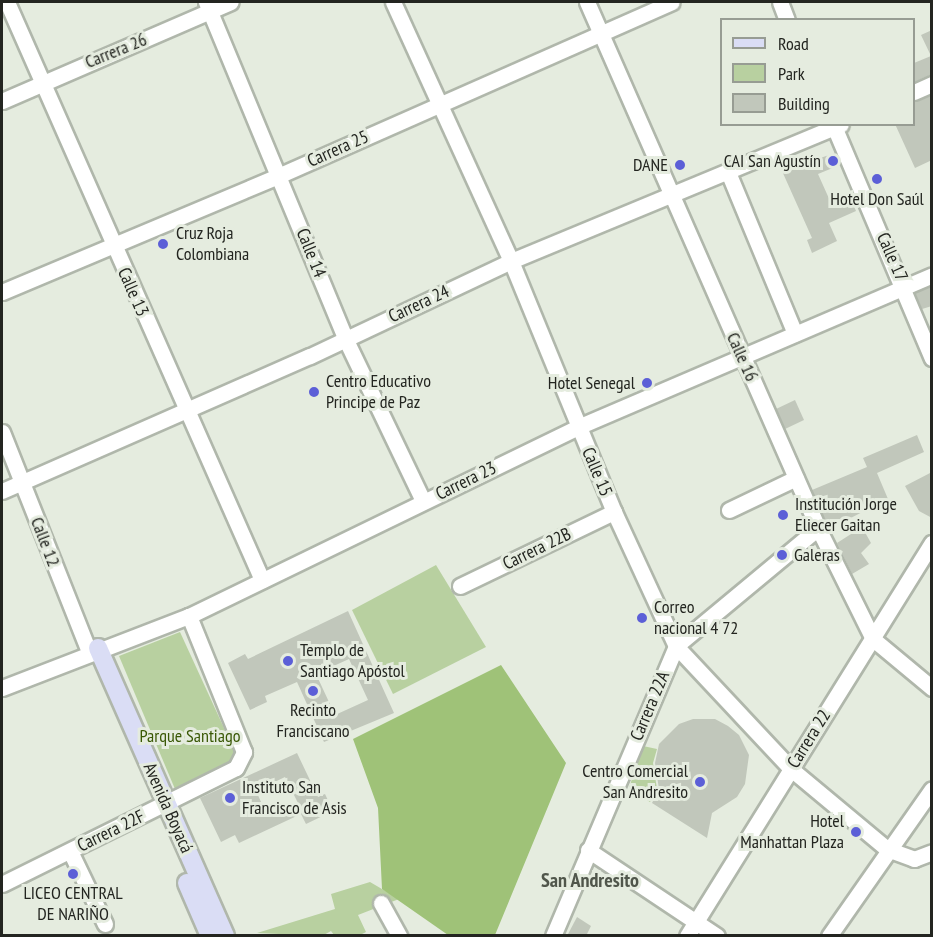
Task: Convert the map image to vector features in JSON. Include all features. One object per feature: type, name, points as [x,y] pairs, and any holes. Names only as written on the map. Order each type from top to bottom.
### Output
[{"type":"main road","name":"Avenida Boyacá","points":[[93,650],[160,807],[210,936]]},
{"type":"main road","name":"Avenida Boyacá","points":[[160,807],[225,936]]},
{"type":"street","name":"Calle 13","points":[[7,2],[40,83],[262,580]]},
{"type":"street","name":"Carrera 26","points":[[2,100],[208,6],[231,2]]},
{"type":"street","name":"Calle 15","points":[[393,2],[511,261],[614,512],[676,646],[790,769],[887,849],[914,859],[932,852]]},
{"type":"street","name":"Calle 16","points":[[586,2],[669,195],[818,528],[873,639],[932,688]]},
{"type":"street","name":"Carrera 25","points":[[2,292],[111,243],[280,175],[672,2]]},
{"type":"street","points":[[780,2],[787,18]]},
{"type":"street","name":"Calle 14","points":[[208,6],[280,175],[345,338],[423,501]]},
{"type":"street","points":[[915,92],[932,84]]},
{"type":"street","name":"Carrera 24","points":[[2,491],[188,411],[511,261],[834,126]]},
{"type":"street","name":"Calle 17","points":[[836,126],[905,287],[932,358]]},
{"type":"street","points":[[728,172],[795,334]]},
{"type":"street","name":"Carrera 23","points":[[2,688],[93,650],[189,616],[578,427],[932,275]]},
{"type":"street","name":"Calle 12","points":[[2,432],[93,650]]},
{"type":"street","points":[[729,510],[796,478]]},
{"type":"street","name":"Carrera 22B","points":[[460,586],[614,512]]},
{"type":"street","name":"Carrera 22A","points":[[553,936],[676,646],[818,528]]},
{"type":"street","name":"Carrera 22","points":[[687,936],[932,543]]},
{"type":"street","name":"Carrera 22F","points":[[2,884],[236,768],[244,752],[189,616]]},
{"type":"street","points":[[829,936],[887,849],[932,789]]},
{"type":"street","points":[[588,850],[698,920],[717,936]]},
{"type":"street","points":[[70,851],[105,924]]},
{"type":"street","points":[[381,903],[399,936]]},
{"type":"green space","points":[[436,565],[486,647],[393,694],[352,610]]},
{"type":"green space","name":"Parque Santiago","points":[[180,632],[235,752],[231,763],[175,789],[119,656]]},
{"type":"green space","points":[[501,665],[566,763],[495,935],[448,935],[382,889],[378,808],[353,739]]},
{"type":"green space","points":[[643,746],[657,749],[653,763],[657,789],[650,802],[629,788]]},
{"type":"green space","points":[[370,882],[399,899],[358,915],[366,932],[360,935],[334,935],[331,931],[322,936],[257,933],[335,909],[331,894]]},
{"type":"building","points":[[932,30],[932,74],[915,82],[915,63],[931,56],[921,35]]},
{"type":"building","points":[[932,95],[932,160],[915,168],[896,126],[915,126],[915,102]]},
{"type":"building","points":[[835,153],[840,165],[818,174],[831,203],[849,195],[856,211],[829,223],[837,241],[812,253],[807,240],[812,238],[782,171]]},
{"type":"building","points":[[932,286],[932,306],[922,309],[915,293]]},
{"type":"building","points":[[795,400],[804,420],[785,429],[776,409]]},
{"type":"building","points":[[917,435],[924,452],[877,473],[888,499],[829,529],[812,490],[867,467],[863,458]]},
{"type":"building","points":[[932,472],[932,518],[919,511],[905,486]]},
{"type":"building","points":[[862,527],[871,543],[861,553],[869,564],[852,574],[837,543]]},
{"type":"building","name":"Templo de Santiago Apóstol","points":[[348,611],[394,713],[324,742],[297,682],[265,696],[267,702],[250,710],[228,663],[245,654],[248,659]],"holes":[[[349,659],[368,700],[335,715],[316,674]]]},
{"type":"building","name":"Centro Comercial San Andresito","points":[[693,719],[715,719],[728,726],[739,735],[749,755],[745,784],[737,797],[712,813],[707,838],[652,803],[659,789],[655,763],[659,744],[679,724]]},
{"type":"building","name":"Instituto San Francisco de Asis","points":[[297,753],[318,797],[325,794],[333,811],[306,824],[301,814],[239,843],[235,835],[221,842],[200,798]],"holes":[[[285,777],[298,803],[268,817],[256,791]]]},
{"type":"building","points":[[577,917],[591,926],[586,936],[567,936]]},
{"type":"place","name":"CAI San Agustín","points":[[833,161]]},
{"type":"place","name":"DANE","points":[[680,165]]},
{"type":"place","name":"Hotel Don Saúl","points":[[877,179]]},
{"type":"place","name":"Cruz Roja Colombiana","points":[[163,244]]},
{"type":"place","name":"Hotel Senegal","points":[[647,383]]},
{"type":"place","name":"Centro Educativo Principe de Paz","points":[[314,392]]},
{"type":"place","name":"Institución Jorge Eliecer Gaitan","points":[[783,515]]},
{"type":"place","name":"Galeras","points":[[782,555]]},
{"type":"place","name":"Correo nacional 4 72","points":[[642,618]]},
{"type":"place","name":"Templo de Santiago Apóstol","points":[[288,661]]},
{"type":"place","name":"Recinto Franciscano","points":[[313,691]]},
{"type":"place","name":"Centro Comercial San Andresito","points":[[700,782]]},
{"type":"place","name":"Instituto San Francisco de Asis","points":[[230,798]]},
{"type":"place","name":"Hotel Manhattan Plaza","points":[[856,832]]},
{"type":"place","name":"LICEO CENTRAL DE NARIÑO","points":[[73,874]]},
{"type":"district","name":"San Andresito","points":[[590,880]]}]
